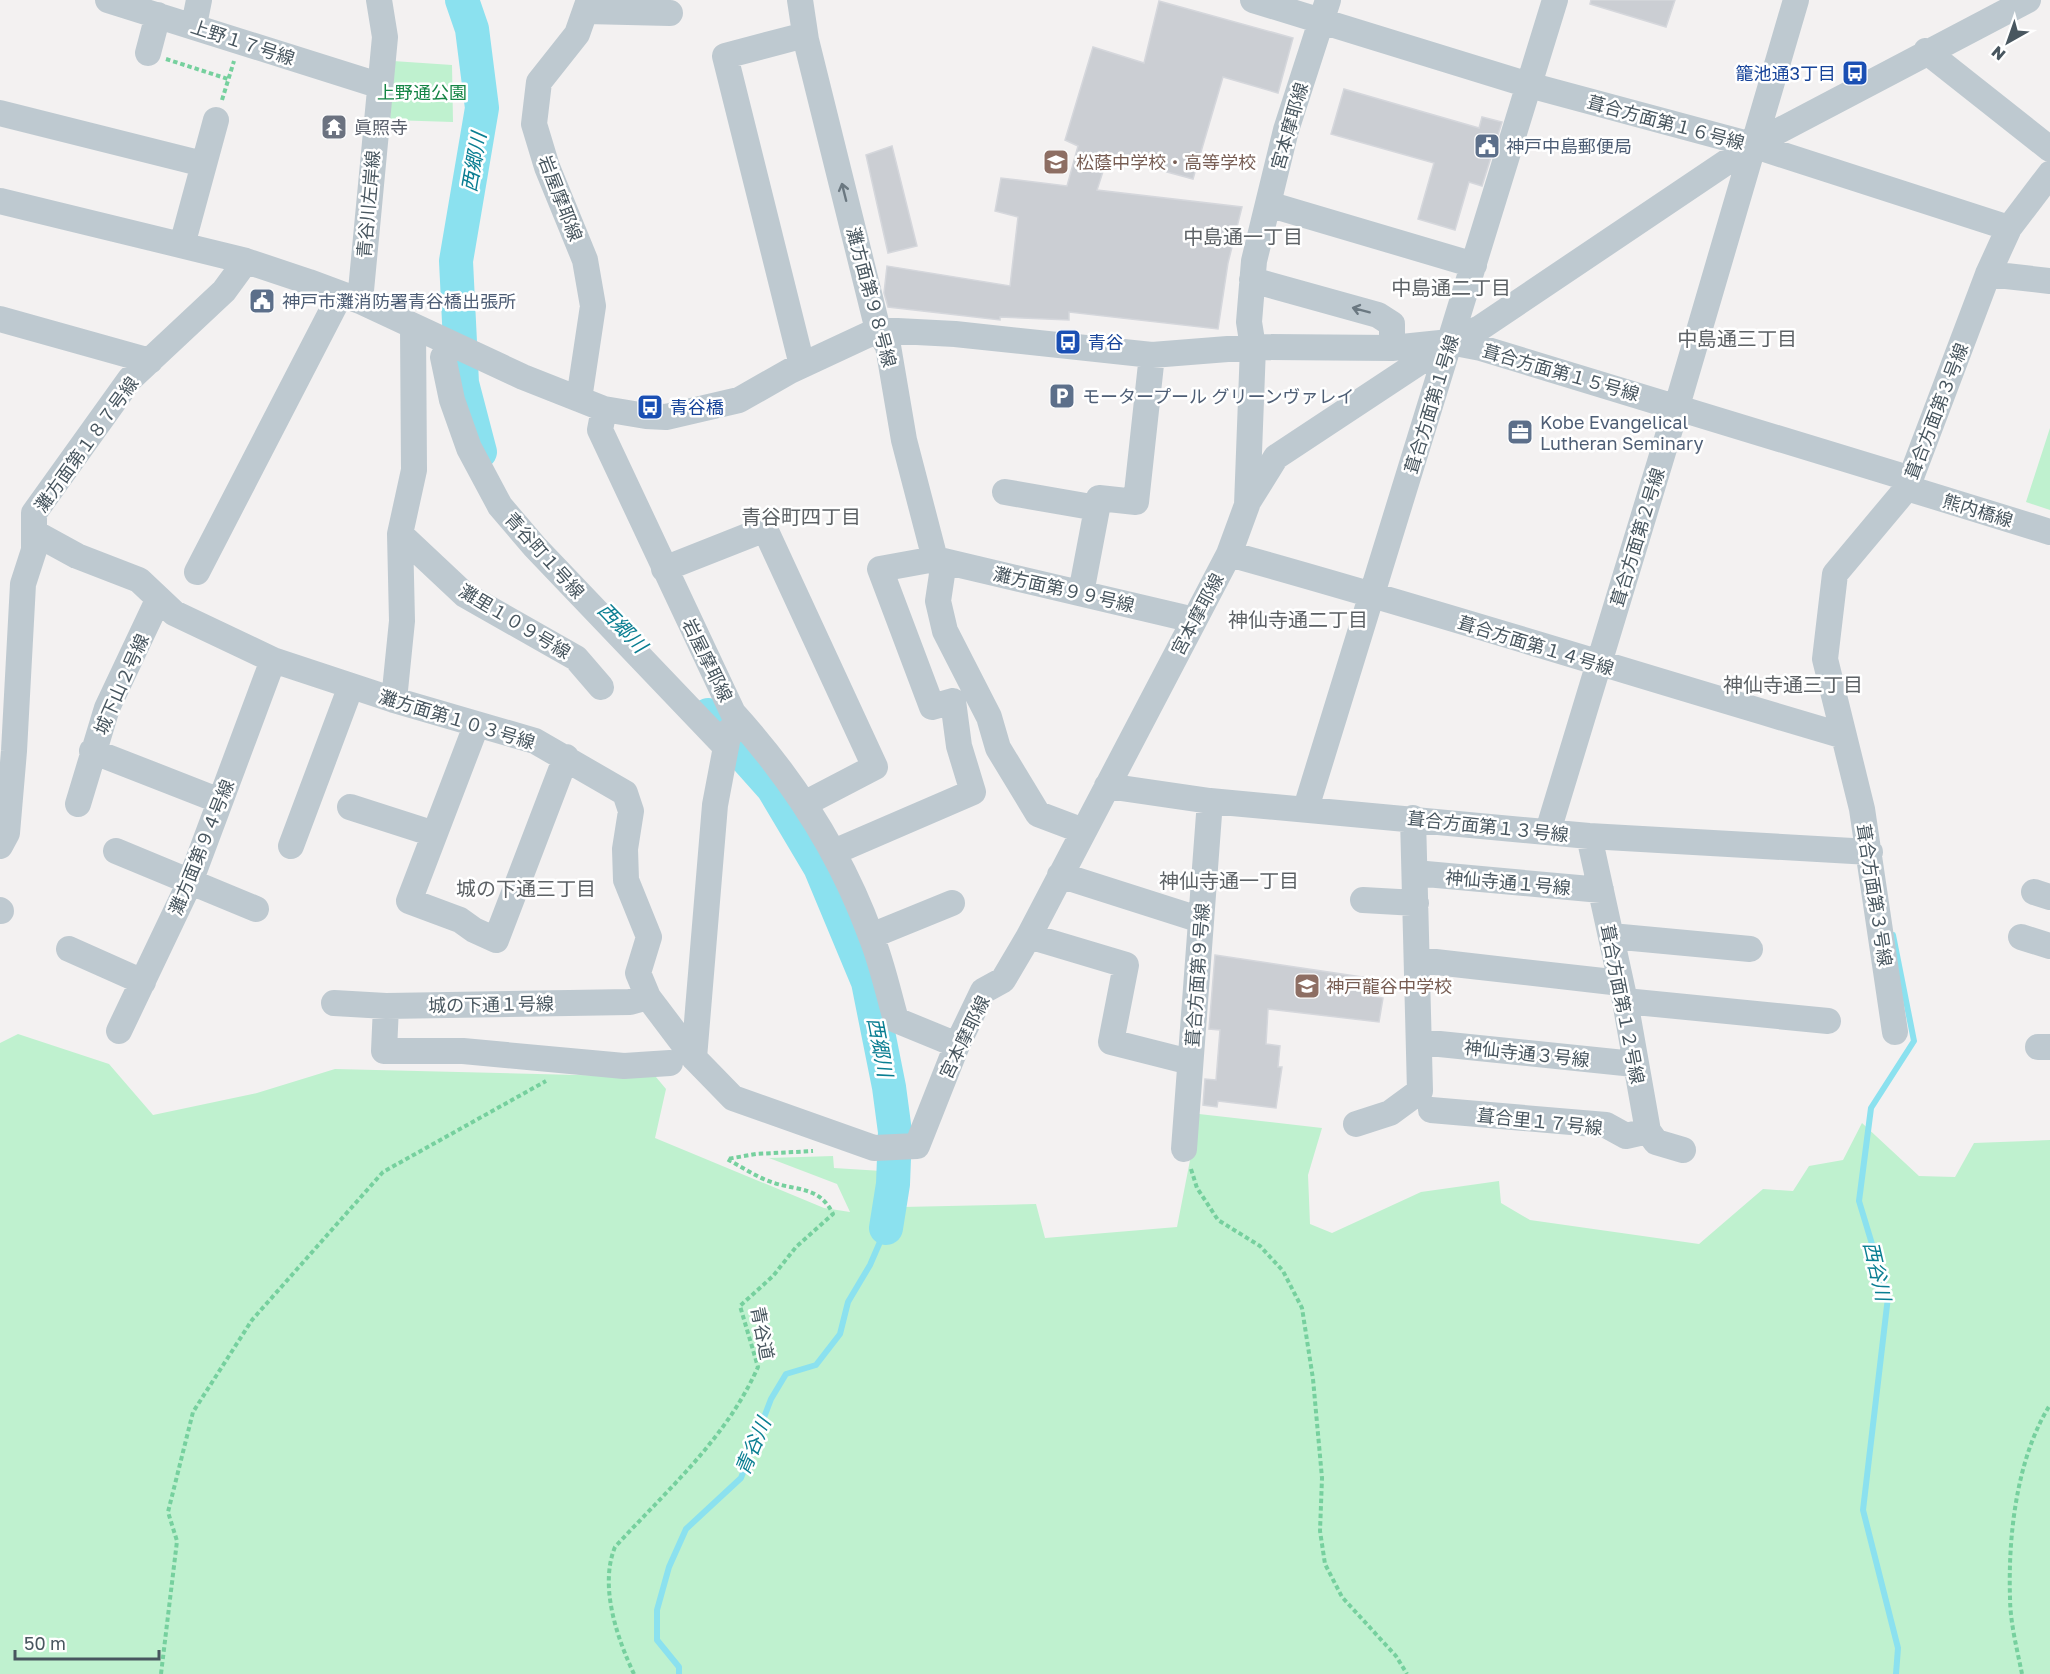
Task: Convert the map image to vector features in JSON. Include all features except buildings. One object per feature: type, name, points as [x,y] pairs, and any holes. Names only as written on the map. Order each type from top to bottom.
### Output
[{"type":"street","name":"上野１７号線","points":[[108,0],[194,25],[378,86]]},
{"type":"street","points":[[194,25],[199,0]]},
{"type":"street","name":"青谷川左岸線","points":[[348,302],[385,37],[379,0]]},
{"type":"street","name":"灘方面第９８号線","points":[[801,0],[805,35],[878,330],[888,346],[904,440],[940,560],[938,601],[945,631],[989,717],[998,747],[1038,814],[1083,831]]},
{"type":"street","name":"葺合方面第１６号線","points":[[1253,0],[1325,10],[1529,85],[1752,145],[2009,228]]},
{"type":"street","name":"葺合方面第１号線","points":[[1306,808],[1374,594],[1555,0]]},
{"type":"street","name":"葺合方面第２号線","points":[[1548,831],[1677,406],[1796,0]]},
{"type":"street","points":[[1247,505],[1276,457],[1450,342],[1480,328],[1752,145],[2016,2]]},
{"type":"street","points":[[588,5],[670,13]]},
{"type":"street","name":"岩屋摩耶線","points":[[579,399],[593,306],[585,260],[547,167],[534,124],[539,82],[578,34],[588,5]]},
{"type":"street","name":"宮本摩耶線","points":[[907,1148],[917,1146],[957,1045],[983,991],[1003,980],[1029,936],[1229,554],[1247,505],[1253,347],[1249,322],[1254,261],[1286,130],[1325,10]]},
{"type":"street","points":[[147,53],[158,15]]},
{"type":"street","points":[[802,365],[725,56],[805,35]]},
{"type":"street","points":[[1926,51],[2050,149]]},
{"type":"street","points":[[0,113],[203,164]]},
{"type":"street","points":[[182,245],[216,120]]},
{"type":"street","name":"葺合方面第３号線","points":[[1895,1032],[1870,852],[1826,659],[1835,574],[1907,488],[1988,274],[2009,228],[2050,174]]},
{"type":"street","points":[[0,201],[246,261],[413,328],[442,349],[480,357],[604,409],[666,417],[711,408],[757,392],[802,365],[878,330],[956,334],[1152,355],[1253,347],[1392,348],[1450,342]]},
{"type":"street","points":[[1268,204],[1474,265]]},
{"type":"street","name":"灘方面第１８７号線","points":[[0,846],[7,833],[14,763],[22,584],[34,550],[33,513],[130,379],[224,291],[246,261]]},
{"type":"street","points":[[1988,274],[2050,281]]},
{"type":"street","points":[[1252,280],[1378,315],[1392,324],[1392,348]]},
{"type":"street","points":[[197,572],[348,302]]},
{"type":"street","points":[[0,320],[150,360]]},
{"type":"street","points":[[394,700],[402,621],[400,534],[414,470],[413,328]]},
{"type":"street","name":"葺合方面第１５号線","points":[[1450,342],[1481,348],[1677,406],[1898,475],[1907,488]]},
{"type":"street","name":"青谷町１号線","points":[[442,349],[452,400],[469,448],[500,506],[535,548],[726,747]]},
{"type":"street","points":[[1081,593],[1099,498],[1136,502],[1152,355]]},
{"type":"street","name":"岩屋摩耶線","points":[[604,409],[600,430],[733,717],[765,748],[834,852],[872,936],[896,1020],[957,1045]]},
{"type":"street","name":"熊内橋線","points":[[1907,488],[2050,531]]},
{"type":"street","points":[[1005,492],[1097,508]]},
{"type":"street","points":[[664,569],[765,529],[875,767],[804,804]]},
{"type":"street","name":"灘方面第１０３号線","points":[[35,533],[76,556],[139,580],[174,613],[273,660],[476,726],[535,741],[625,793],[631,811],[625,849],[626,880],[649,937],[638,973],[648,997],[682,1060],[733,1098],[874,1148],[907,1148]]},
{"type":"street","name":"灘里１０９号線","points":[[400,534],[465,595],[576,658],[601,687]]},
{"type":"street","name":"葺合方面第１４号線","points":[[1229,554],[1374,594],[1597,664],[1844,736]]},
{"type":"street","points":[[834,852],[973,792],[959,746],[953,701],[932,707],[880,569],[940,560]]},
{"type":"street","name":"灘方面第９９号線","points":[[940,560],[1194,620]]},
{"type":"street","name":"城下山２号線","points":[[78,804],[92,751],[107,708],[158,600]]},
{"type":"street","name":"灘方面第９４号線","points":[[119,1031],[190,882],[273,660]]},
{"type":"street","points":[[291,846],[351,686]]},
{"type":"street","points":[[386,1006],[384,1051],[463,1051],[624,1066],[682,1060],[715,805],[733,717]]},
{"type":"street","points":[[476,726],[409,901],[460,920],[474,930],[496,940],[566,757]]},
{"type":"street","points":[[92,751],[220,801]]},
{"type":"street","name":"葺合方面第１３号線","points":[[1107,786],[1210,801],[1306,808],[1589,836],[1870,852]]},
{"type":"street","name":"葺合方面第９号線","points":[[1184,1149],[1210,801]]},
{"type":"street","points":[[350,807],[434,834]]},
{"type":"street","points":[[1356,1124],[1390,1113],[1420,1091],[1413,818]]},
{"type":"street","name":"葺合方面第１２号線","points":[[1589,836],[1623,992],[1634,1064],[1648,1131]]},
{"type":"street","points":[[116,851],[256,909]]},
{"type":"street","name":"神仙寺通１号線","points":[[1415,873],[1601,890]]},
{"type":"street","points":[[1060,875],[1201,920]]},
{"type":"street","points":[[1363,900],[1416,903]]},
{"type":"street","points":[[872,936],[952,903]]},
{"type":"street","points":[[1029,936],[1126,965],[1111,1042],[1190,1062]]},
{"type":"street","points":[[1611,936],[1750,949]]},
{"type":"street","points":[[2022,937],[2050,946]]},
{"type":"street","points":[[69,949],[143,982]]},
{"type":"street","points":[[1418,960],[1828,1021]]},
{"type":"street","name":"城の下通１号線","points":[[334,1003],[386,1006],[630,1002],[648,997]]},
{"type":"street","name":"神仙寺通３号線","points":[[1420,1042],[1634,1064]]},
{"type":"street","name":"葺合里１７号線","points":[[1431,1110],[1606,1125],[1626,1136],[1648,1131]]},
{"type":"street","points":[[1648,1131],[1656,1142],[1683,1150]]},
{"type":"path","points":[[147,53],[228,79]]},
{"type":"path","points":[[224,93],[231,70]]},
{"type":"path","points":[[160,1674],[177,1541],[168,1512],[193,1412],[252,1320],[382,1172],[549,1079]]},
{"type":"path","points":[[1184,1149],[1197,1188],[1218,1220],[1260,1246],[1284,1270],[1302,1308],[1313,1379],[1322,1478],[1320,1531],[1325,1564],[1342,1597],[1396,1656],[1407,1674]]},
{"type":"path","name":"青谷道","points":[[634,1674],[607,1590],[609,1563],[615,1547],[702,1456],[744,1399],[758,1367],[740,1306],[773,1276],[796,1247],[833,1214],[826,1200],[812,1192],[772,1182],[727,1159],[756,1154],[815,1151]]},
{"type":"path","points":[[2022,1674],[2010,1598],[2011,1545],[2024,1463],[2040,1420],[2050,1405]]},
{"type":"green space","name":"上野通公園","points":[[393,61],[452,65],[453,122],[390,120]]},
{"type":"green space","points":[[2050,428],[2050,510],[2026,502]]},
{"type":"green space","points":[[18,1034],[109,1064],[153,1115],[257,1093],[335,1069],[656,1077],[666,1089],[655,1138],[824,1208],[850,1212],[837,1184],[769,1158],[833,1156],[834,1168],[882,1171],[902,1207],[1036,1204],[1045,1238],[1177,1227],[1199,1114],[1322,1128],[1308,1175],[1310,1224],[1332,1233],[1421,1192],[1499,1181],[1501,1203],[1530,1220],[1699,1244],[1763,1189],[1793,1191],[1809,1166],[1843,1160],[1862,1123],[1919,1176],[1955,1177],[1974,1143],[2050,1140],[2050,1674],[0,1674],[0,1043]]},
{"type":"waterway","name":"西郷川","points":[[462,0],[472,29],[482,108],[456,261],[462,383],[480,452]]},
{"type":"waterway","name":"西郷川","points":[[708,715],[773,788],[820,867],[868,982],[889,1087],[895,1132],[893,1184],[886,1228]]},
{"type":"waterway","name":"西谷川","points":[[1893,935],[1914,1041],[1871,1108],[1859,1201],[1888,1297],[1863,1510],[1898,1648],[1896,1674]]},
{"type":"waterway","name":"青谷川","points":[[679,1674],[679,1667],[657,1640],[657,1610],[669,1567],[686,1529],[741,1478],[771,1399],[786,1374],[816,1365],[840,1334],[848,1302],[870,1265],[886,1228]]},
{"type":"place","name":"籠池通3丁目","points":[[1855,73]]},
{"type":"place","name":"眞照寺","points":[[334,127]]},
{"type":"place","name":"神戸中島郵便局","points":[[1487,146]]},
{"type":"place","name":"松蔭中学校・高等学校","points":[[1056,162]]},
{"type":"place","name":"神戸市灘消防署青谷橋出張所","points":[[262,301]]},
{"type":"place","name":"青谷","points":[[1068,342]]},
{"type":"place","name":"モータープール グリーンヴァレイ","points":[[1062,396]]},
{"type":"place","name":"青谷橋","points":[[650,407]]},
{"type":"place","name":"Kobe Evangelical Lutheran Seminary","points":[[1520,432]]},
{"type":"place","name":"神戸龍谷中学校","points":[[1307,986]]},
{"type":"district","name":"中島通一丁目","points":[[1243,236]]},
{"type":"district","name":"中島通二丁目","points":[[1451,287]]},
{"type":"district","name":"中島通三丁目","points":[[1737,338]]},
{"type":"district","name":"青谷町四丁目","points":[[801,516]]},
{"type":"district","name":"神仙寺通二丁目","points":[[1298,619]]},
{"type":"district","name":"神仙寺通三丁目","points":[[1793,684]]},
{"type":"district","name":"神仙寺通一丁目","points":[[1229,880]]},
{"type":"district","name":"城の下通三丁目","points":[[526,888]]}]
